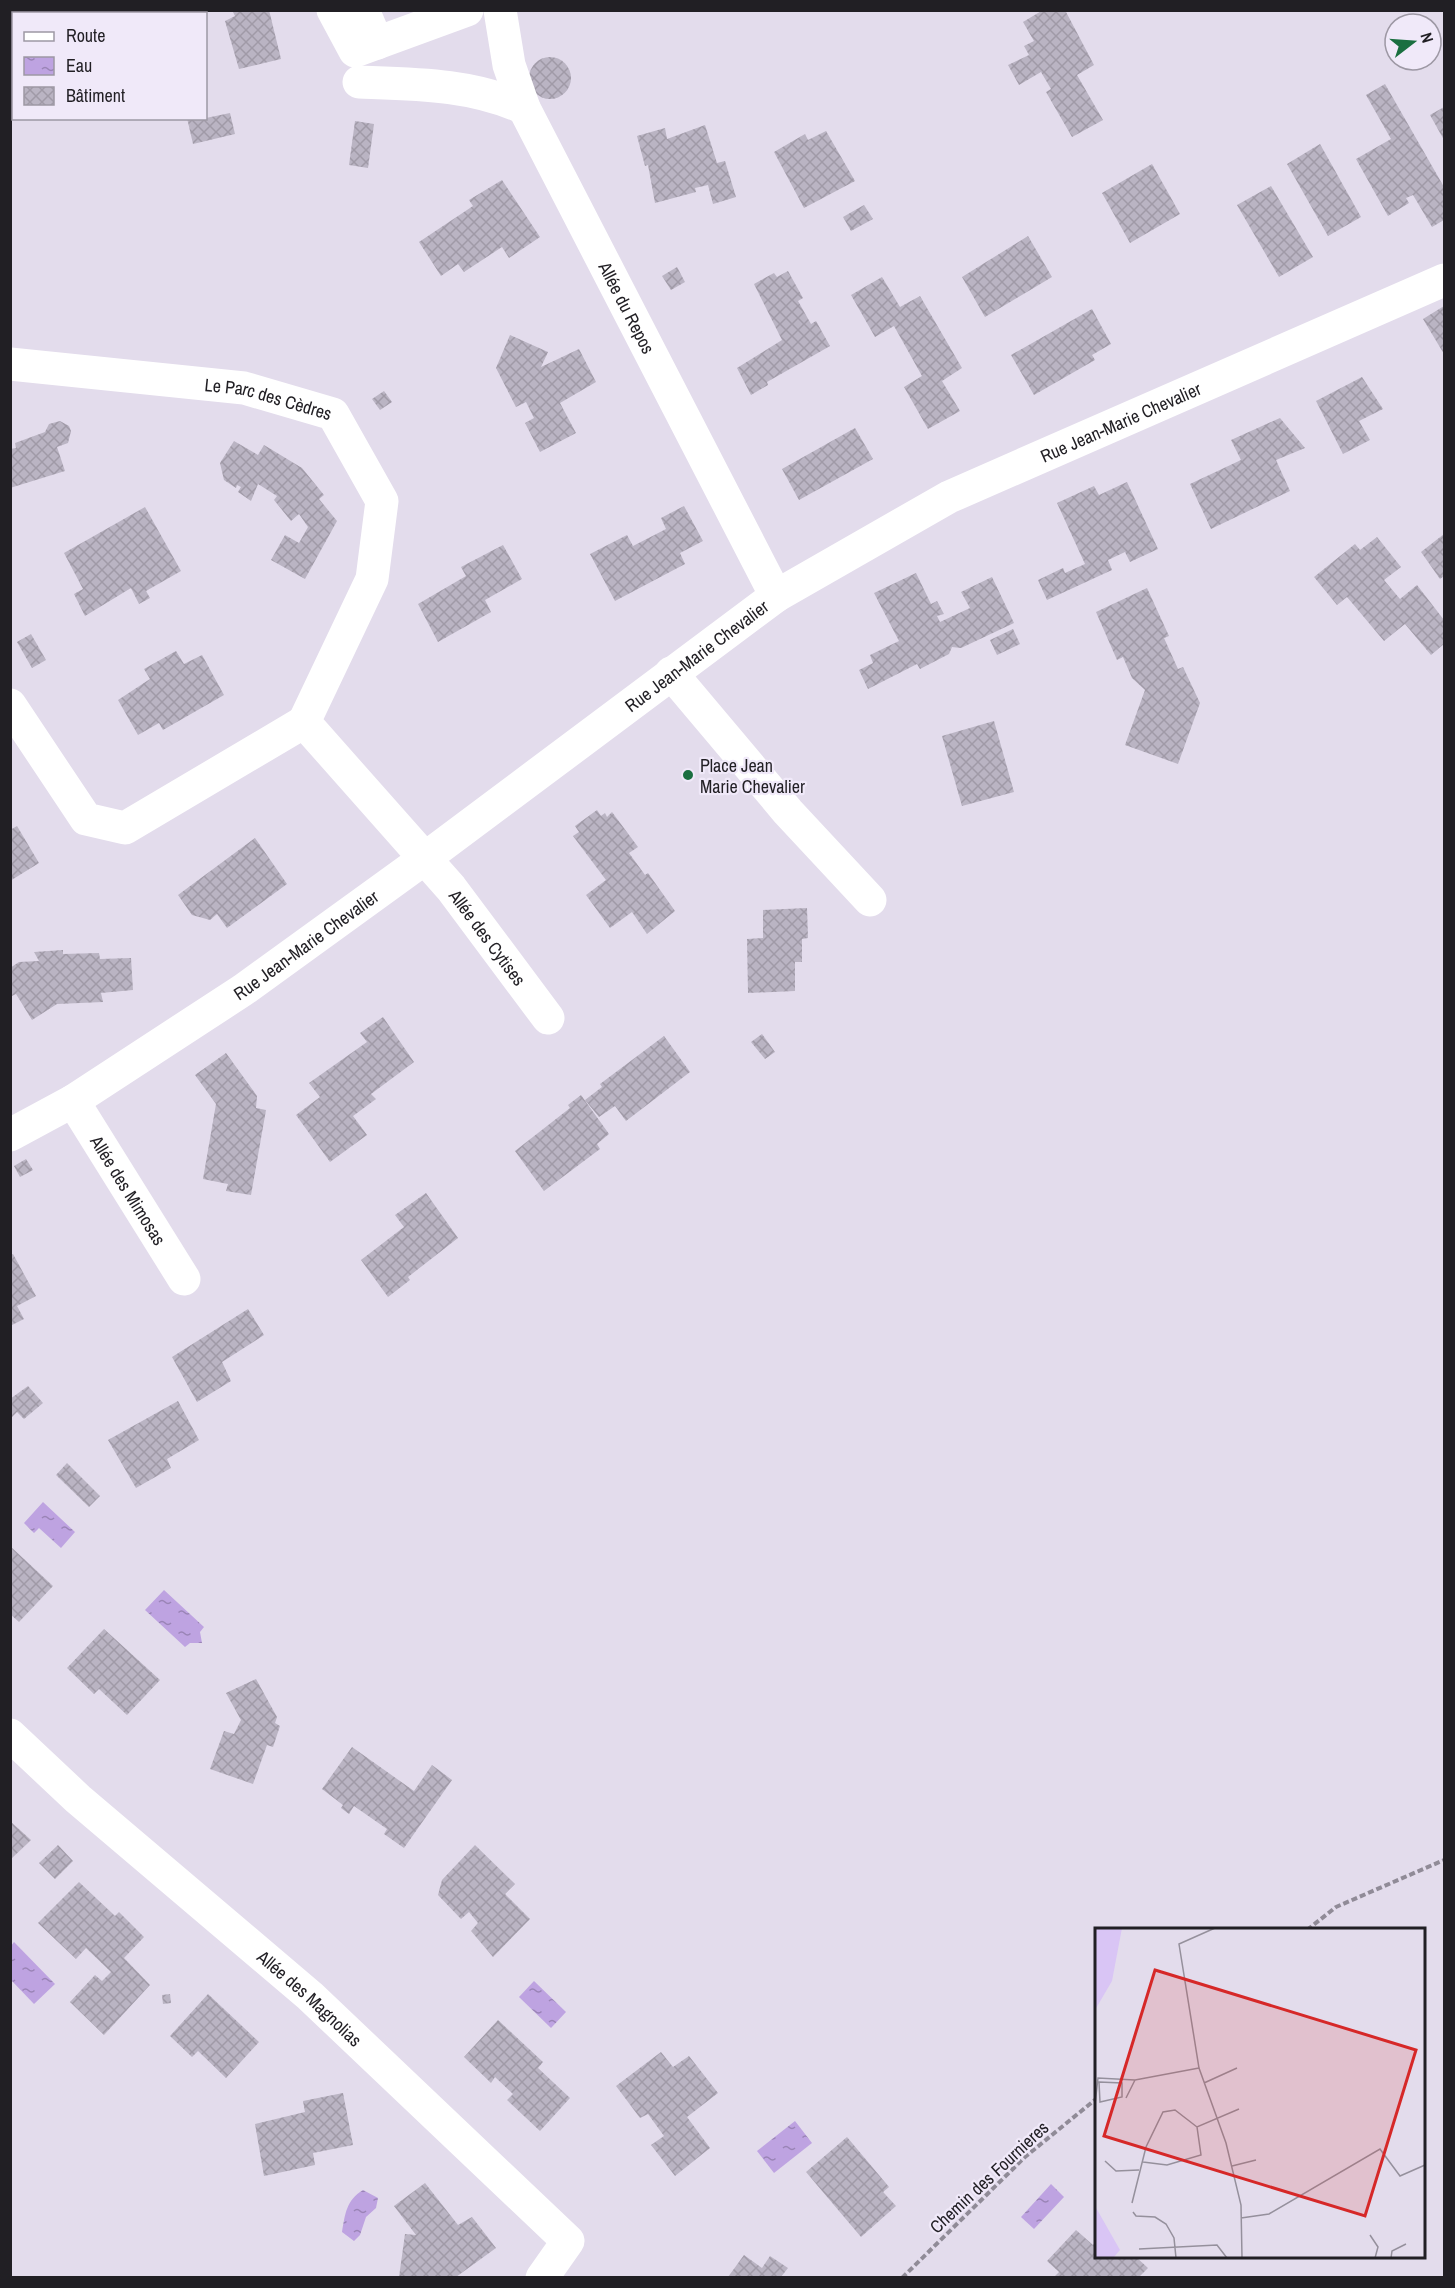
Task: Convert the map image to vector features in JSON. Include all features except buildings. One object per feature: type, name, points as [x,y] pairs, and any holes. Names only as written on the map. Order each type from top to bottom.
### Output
[{"type":"street","points":[[333,10],[355,51],[377,43],[406,21],[452,13]]},
{"type":"street","points":[[363,10],[377,43]]},
{"type":"street","name":"Allée du Repos","points":[[500,10],[509,65],[524,108],[776,596]]},
{"type":"street","points":[[406,21],[428,84]]},
{"type":"street","points":[[359,82],[428,84],[500,97],[524,108]]},
{"type":"street","name":"Rue Jean-Marie Chevalier","points":[[10,1135],[73,1101],[243,990],[424,859],[776,596],[949,497],[1444,280]]},
{"type":"street","name":"Le Parc des Cèdres","points":[[10,364],[244,388],[333,414],[382,501],[372,579],[304,722]]},
{"type":"street","points":[[671,674],[788,812],[870,900]]},
{"type":"street","points":[[10,705],[86,819],[125,828],[304,722],[424,859]]},
{"type":"street","name":"Allée des Cytises","points":[[424,859],[451,888],[548,1018]]},
{"type":"street","name":"Allée des Mimosas","points":[[73,1101],[184,1279]]},
{"type":"street","name":"Allée des Magnolias","points":[[10,1735],[78,1799],[310,1996],[568,2241],[542,2277]]},
{"type":"path","points":[[1308,1928],[1336,1907],[1444,1860]]},
{"type":"path","name":"Chemin des Fournieres","points":[[902,2277],[1024,2157],[1095,2100]]},
{"type":"water","points":[[43,1502],[75,1532],[61,1548],[39,1528],[34,1533],[24,1523]]},
{"type":"water","points":[[164,1590],[204,1627],[200,1632],[202,1643],[190,1643],[185,1647],[145,1610]]},
{"type":"water","points":[[14,1942],[55,1984],[34,2004],[11,1980],[11,1946]]},
{"type":"water","points":[[534,1981],[566,2012],[551,2028],[519,1997]]},
{"type":"water","points":[[795,2121],[812,2143],[774,2173],[757,2151]]},
{"type":"water","points":[[1051,2184],[1064,2197],[1034,2229],[1021,2217]]},
{"type":"water","points":[[363,2190],[378,2198],[376,2208],[366,2217],[360,2235],[354,2241],[342,2232],[345,2214],[353,2198]]},
{"type":"place","name":"Place Jean Marie Chevalier","points":[[688,775]]}]
